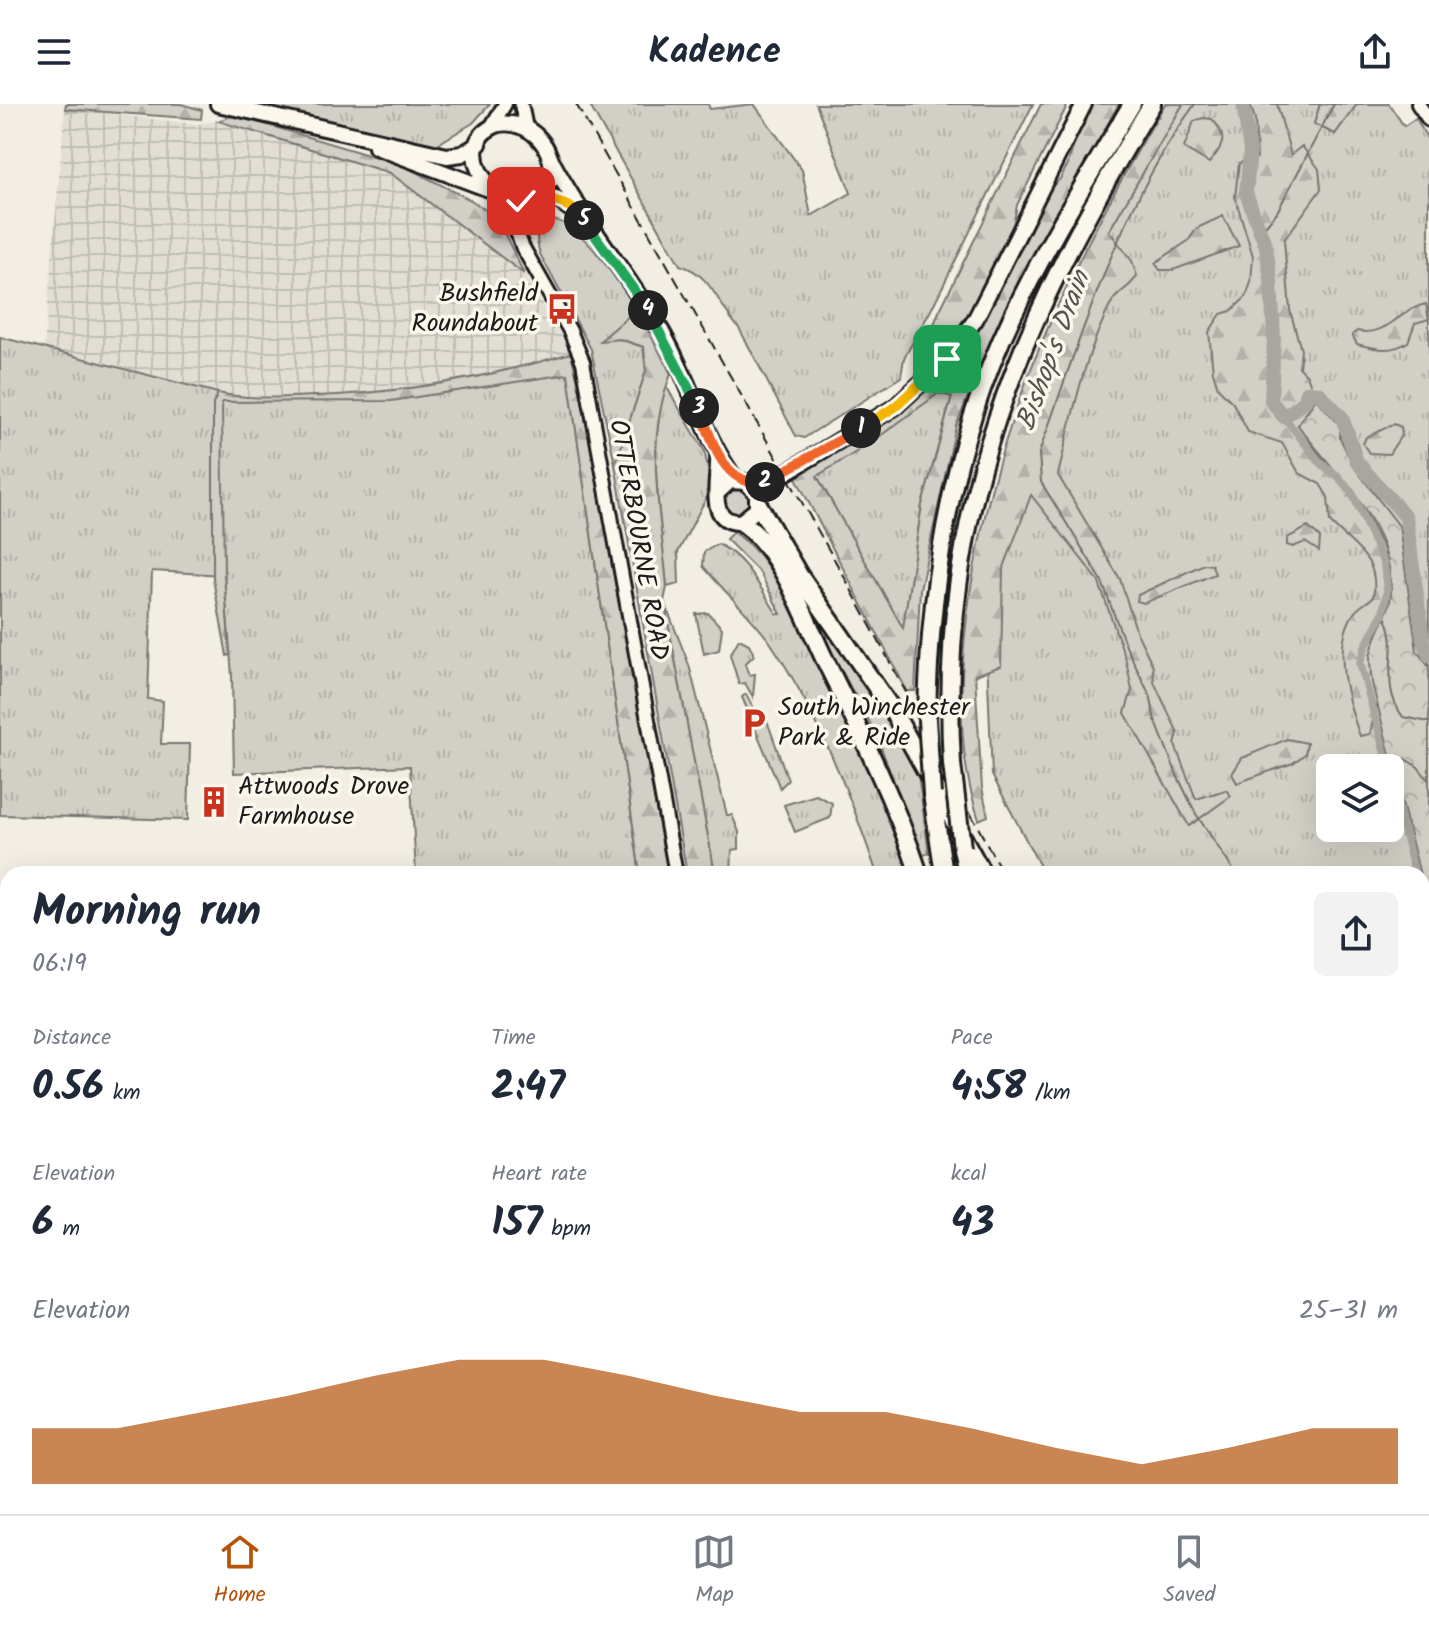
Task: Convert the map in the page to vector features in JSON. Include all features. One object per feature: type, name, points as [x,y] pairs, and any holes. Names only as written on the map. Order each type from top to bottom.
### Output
[{"type":"highway","points":[[943,866],[932,794],[927,720],[933,597],[955,481],[971,422],[1012,317],[1132,104]]},
{"type":"highway","points":[[965,866],[952,764],[950,670],[965,529],[989,439],[1014,370],[1066,256],[1152,104]]},
{"type":"highway","points":[[758,502],[799,575],[893,711],[979,866]]},
{"type":"highway","points":[[741,522],[768,549],[803,612],[878,769],[916,866]]},
{"type":"main road","points":[[218,104],[358,139],[447,156],[462,154],[479,144],[491,127],[506,123],[526,128],[537,136],[591,226],[663,334],[689,384],[718,454],[758,502]]},
{"type":"main road","points":[[718,454],[716,503],[722,516],[741,522],[750,518],[770,482],[895,407],[947,359],[975,320],[1084,104]]},
{"type":"main road","points":[[358,139],[514,201],[535,197],[570,207],[591,226]]},
{"type":"main road","points":[[479,144],[478,168],[500,194]]},
{"type":"main road","points":[[535,197],[551,179],[549,156]]},
{"type":"main road","points":[[717,493],[725,484],[770,482]]},
{"type":"street","points":[[491,127],[505,104]]},
{"type":"street","points":[[521,104],[526,128]]},
{"type":"street","points":[[1418,104],[1429,120]]},
{"type":"street","name":"OTTERBOURNE ROAD","points":[[500,194],[517,227],[522,246],[570,331],[583,362],[675,866]]},
{"type":"street","points":[[517,227],[535,197]]},
{"type":"shaded area","points":[[65,109],[197,124],[218,121],[390,173],[524,274],[571,353],[502,374],[386,394],[247,399],[44,347]]},
{"type":"green space","points":[[66,104],[181,104],[202,110],[201,119],[65,109]]},
{"type":"green space","points":[[251,104],[490,104],[473,123],[436,145],[345,131]]},
{"type":"green space","points":[[589,104],[708,104],[710,109],[754,104],[802,170],[811,216],[851,193],[816,104],[1033,104],[904,358],[901,377],[804,438],[796,436],[739,328],[714,292],[700,276],[680,265]]},
{"type":"green space","points":[[1041,104],[1068,104],[1017,205],[1013,226],[974,305],[929,367],[922,358],[938,314]]},
{"type":"green space","points":[[1091,104],[1119,104],[1004,310],[956,426],[920,589],[915,691],[907,691],[794,474],[876,426],[915,398],[942,371],[1044,194],[1060,179]],"holes":[[[939,393],[952,397],[922,505],[903,628],[817,476],[869,444]]]},
{"type":"green space","points":[[1165,104],[1183,104],[1109,231],[1132,261],[1137,276],[1112,302],[1102,322],[1080,387],[1058,475],[1120,579],[1137,633],[1153,666],[1154,682],[1178,733],[1175,745],[1196,799],[1226,790],[1231,796],[1189,826],[1125,713],[1132,690],[1126,660],[1098,580],[1031,495],[1003,570],[1001,666],[975,675],[982,788],[988,816],[979,820],[963,744],[962,667],[978,547],[994,479],[1014,414],[1066,287]]},
{"type":"green space","points":[[1183,104],[1320,104],[1314,124],[1335,134],[1357,104],[1389,104],[1404,126],[1416,118],[1429,142],[1429,866],[1040,866],[992,775],[984,589],[1099,247]]},
{"type":"green space","points":[[1250,104],[1277,104],[1291,155],[1302,146],[1319,169],[1321,189],[1284,240],[1290,310],[1301,350],[1299,367],[1307,375],[1316,399],[1298,425],[1319,454],[1354,490],[1384,550],[1391,594],[1370,656],[1377,701],[1370,734],[1360,736],[1346,691],[1343,642],[1354,613],[1373,597],[1373,572],[1363,554],[1330,522],[1328,497],[1320,484],[1299,473],[1282,443],[1248,432],[1233,403],[1218,388],[1213,372],[1209,332],[1221,314],[1231,311],[1246,297],[1251,282],[1253,256],[1235,197],[1239,163],[1257,158],[1255,119]]},
{"type":"green space","points":[[1320,104],[1357,104],[1335,134],[1314,124]]},
{"type":"green space","points":[[234,115],[402,165],[471,200],[497,218],[524,274],[390,173],[218,121]]},
{"type":"green space","points":[[1212,119],[1222,137],[1221,147],[1209,163],[1184,148],[1194,121]]},
{"type":"green space","points":[[1223,216],[1239,246],[1173,270],[1160,270],[1155,263],[1188,241],[1197,228]]},
{"type":"green space","points":[[553,220],[565,224],[588,243],[637,309],[602,340],[620,339],[643,347],[646,371],[615,465],[591,349],[538,248],[539,229]]},
{"type":"green space","points":[[1426,304],[1429,319],[1415,323],[1408,342],[1402,345],[1390,349],[1371,347],[1357,344],[1352,335],[1357,331],[1367,332],[1385,327],[1408,311]]},
{"type":"green space","points":[[637,309],[671,374],[663,400],[656,453],[667,587],[664,601],[714,866],[686,866],[615,465],[646,371],[644,347],[620,339],[600,341]]},
{"type":"green space","points":[[0,337],[218,393],[215,399],[390,401],[568,373],[639,866],[416,866],[410,766],[234,773],[232,676],[224,575],[152,571],[148,699],[163,701],[161,744],[190,744],[188,820],[0,815]]},
{"type":"green space","points":[[571,353],[667,866],[639,866],[568,374],[390,401],[222,402],[224,575],[230,655],[227,656],[213,579],[213,404],[218,393],[267,398],[381,392],[508,370]]},
{"type":"green space","points":[[666,386],[704,450],[712,487],[678,552],[679,584],[667,587],[656,461],[660,411]]},
{"type":"green space","points":[[938,393],[952,396],[922,505],[903,629],[817,476],[869,444]]},
{"type":"green space","points":[[1316,399],[1340,425],[1340,438],[1354,467],[1399,526],[1417,651],[1429,667],[1429,866],[1418,866],[1404,810],[1404,754],[1390,754],[1372,680],[1371,650],[1390,602],[1389,568],[1383,544],[1372,522],[1345,482],[1298,425]]},
{"type":"green space","points":[[1394,424],[1401,427],[1402,434],[1389,454],[1369,453],[1363,444],[1366,437]]},
{"type":"green space","points":[[734,487],[748,490],[753,503],[740,517],[726,512],[723,497]]},
{"type":"green space","points":[[1308,527],[1320,538],[1319,551],[1305,542],[1293,547],[1287,545],[1287,538]]},
{"type":"green space","points":[[733,532],[758,553],[810,636],[836,688],[911,866],[874,866],[832,756],[789,671],[748,615],[703,566],[704,552],[718,544],[728,550],[752,574],[777,614],[781,614],[760,573],[726,539]]},
{"type":"green space","points":[[1204,564],[1212,565],[1215,574],[1144,603],[1137,601],[1138,595]]},
{"type":"green space","points":[[806,594],[870,688],[917,767],[929,853],[921,856],[876,734],[802,599]]},
{"type":"green space","points":[[664,601],[689,665],[727,815],[732,815],[739,832],[739,849],[732,850],[731,866],[714,866]]},
{"type":"green space","points":[[708,613],[722,628],[719,650],[704,654],[696,614]]},
{"type":"green space","points":[[739,639],[749,644],[754,655],[745,664],[749,675],[755,674],[753,697],[745,683],[739,684],[730,655]]},
{"type":"green space","points":[[746,694],[759,719],[767,721],[770,729],[788,780],[780,788],[742,697]]},
{"type":"green space","points":[[1287,739],[1307,743],[1305,754],[1293,763],[1237,783],[1232,774],[1242,758]]},
{"type":"green space","points":[[816,795],[832,803],[830,818],[795,832],[784,805]]},
{"type":"waterway","name":"Bishop's Drain","points":[[1195,104],[1168,144],[1124,228],[1087,317],[1039,453],[1041,482],[1101,579],[1125,644],[1151,698],[1154,717],[1177,775],[1196,814],[1231,866]]},
{"type":"waterway","points":[[1243,104],[1250,151],[1246,193],[1266,247],[1271,280],[1274,338],[1271,401],[1284,417],[1305,401],[1307,392],[1319,393],[1342,417],[1357,462],[1406,517],[1423,639],[1429,656]]},
{"type":"waterway","points":[[1261,231],[1277,212],[1334,104]]},
{"type":"waterway","points":[[1284,417],[1322,465],[1337,475],[1353,495],[1384,564],[1387,590],[1383,613],[1360,663],[1385,754]]},
{"type":"waterway","points":[[1383,613],[1391,639],[1390,677],[1395,703],[1403,717],[1429,722]]},
{"type":"waterway","points":[[1404,758],[1418,767],[1429,781]]},
{"type":"waterway","points":[[1404,830],[1413,866]]},
{"type":"railway","points":[[576,104],[846,580],[999,866]]},
{"type":"place","name":"Bushfield Roundabout","points":[[562,309]]},
{"type":"place","name":"South Winchester Park & Ride","points":[[754,723]]},
{"type":"place","name":"Attwoods Drove Farmhouse","points":[[214,802]]},
{"type":"route","points":[[521,201],[540,194],[558,200],[591,226],[663,334],[689,384],[718,454],[736,480],[750,484],[770,482],[895,407],[930,378],[947,359]]}]
